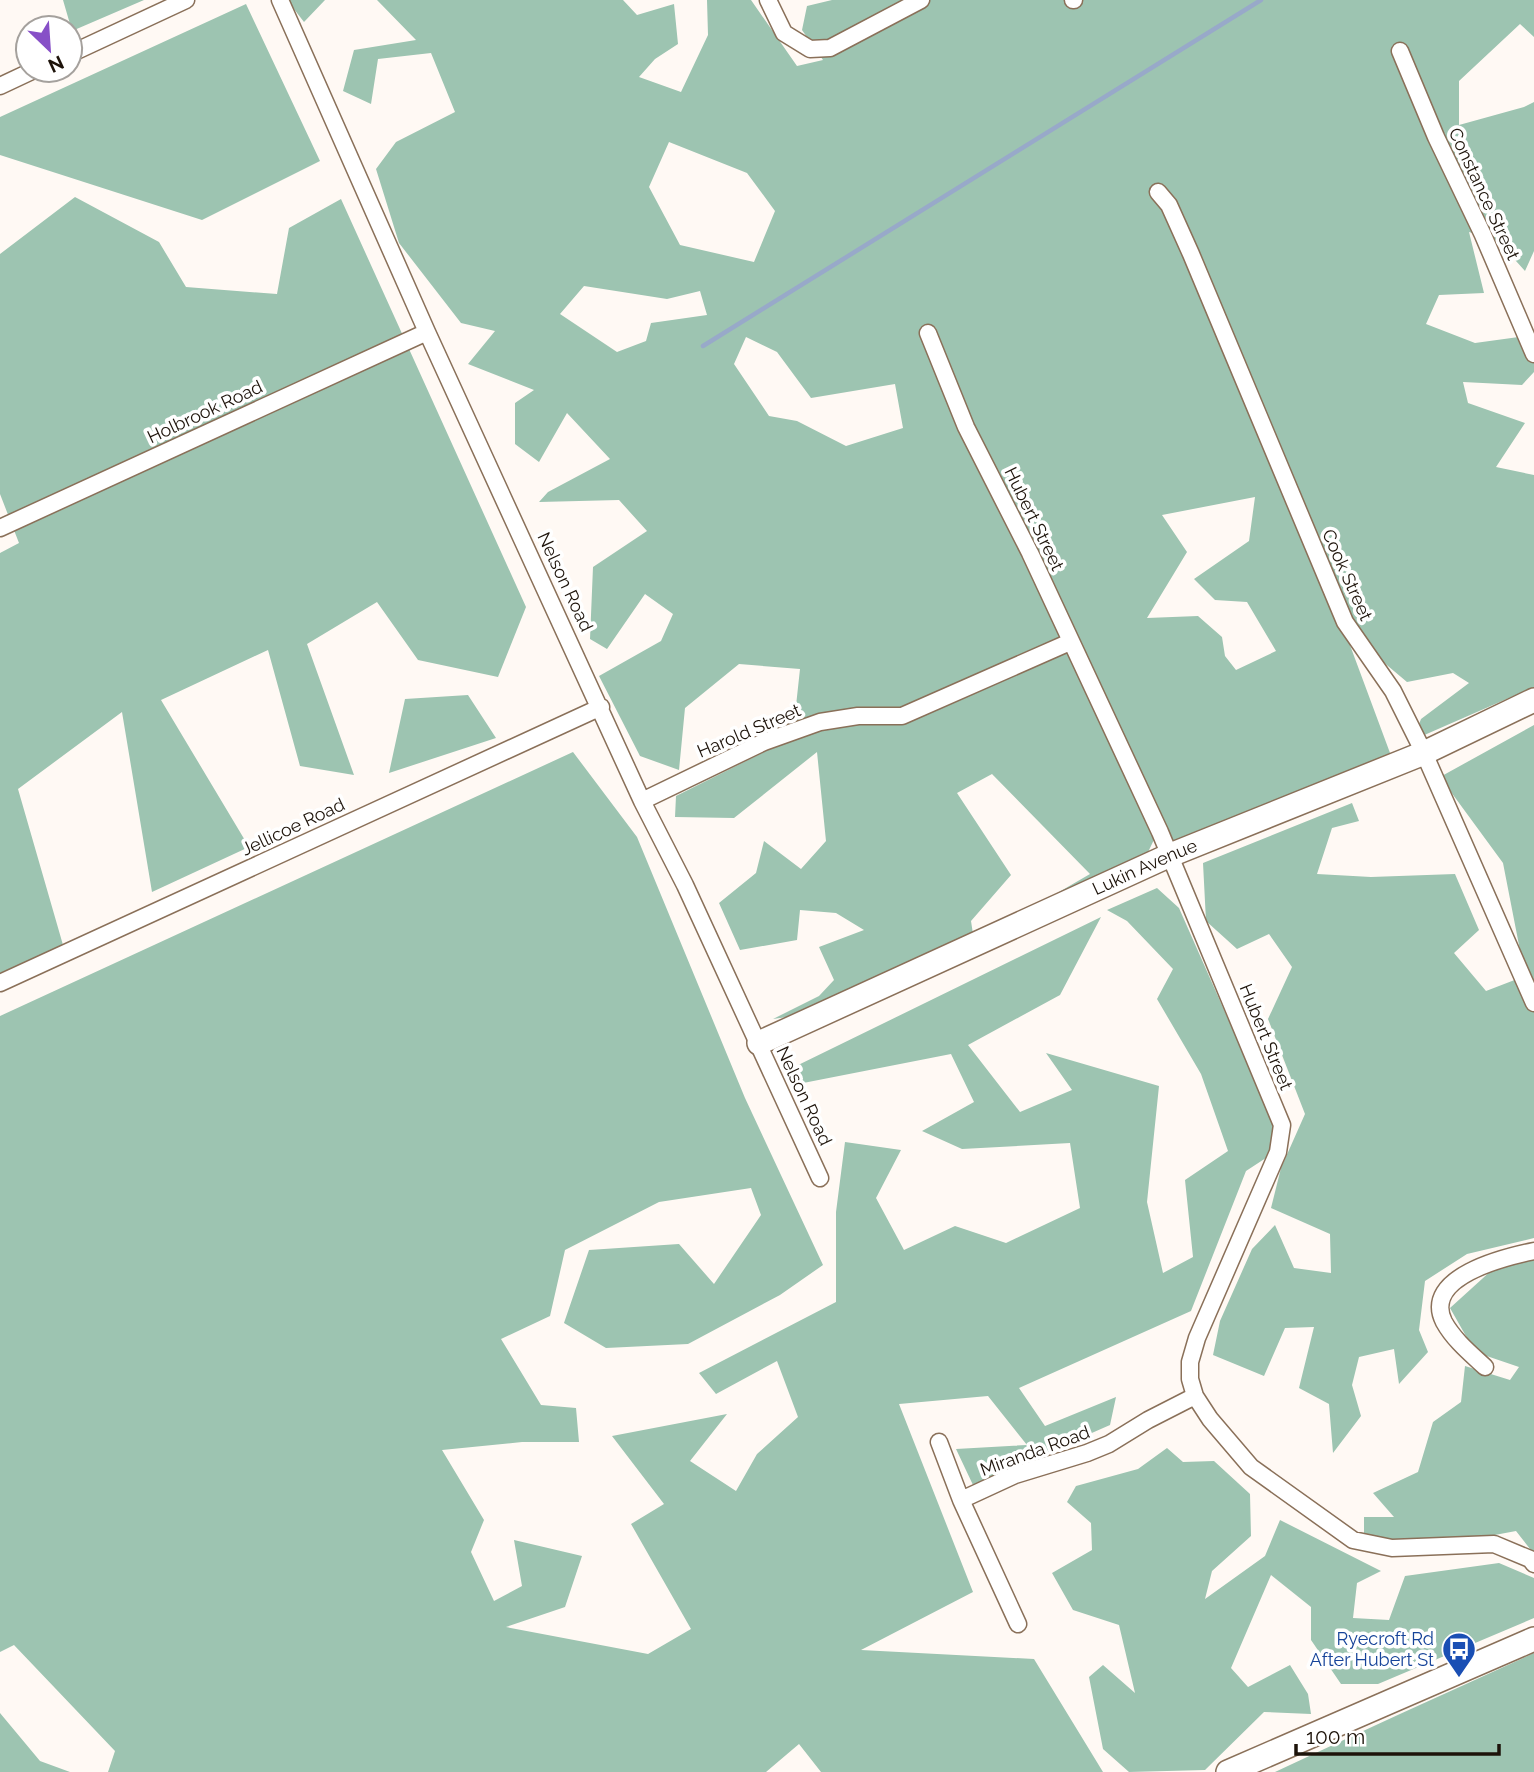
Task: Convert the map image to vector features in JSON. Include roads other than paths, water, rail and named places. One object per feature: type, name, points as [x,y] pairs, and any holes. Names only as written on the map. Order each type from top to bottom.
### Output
[{"type":"street","points":[[84,47],[186,0]]},
{"type":"street","name":"Nelson Road","points":[[280,0],[427,332],[642,801],[685,885],[820,1178]]},
{"type":"street","points":[[768,0],[784,33],[810,49],[830,48],[921,0]]},
{"type":"street","name":"Constance Street","points":[[1400,51],[1534,354]]},
{"type":"street","name":"Cook Street","points":[[1158,192],[1169,205],[1191,254],[1345,622],[1393,691],[1424,753],[1534,1003]]},
{"type":"street","name":"Holbrook Road","points":[[0,528],[427,332]]},
{"type":"street","name":"Hubert Street","points":[[928,333],[966,427],[1030,553],[1150,811],[1282,1125],[1278,1152],[1197,1338],[1190,1362],[1190,1379],[1195,1396],[1210,1419],[1251,1466],[1353,1540],[1392,1549],[1494,1544],[1530,1559],[1534,1564]]},
{"type":"street","name":"Harold Street","points":[[642,801],[764,742],[820,722],[858,716],[902,716],[1070,642]]},
{"type":"street","name":"Lukin Avenue","points":[[759,1043],[1168,856],[1424,753],[1534,700]]},
{"type":"street","name":"Jellicoe Road","points":[[0,983],[601,707]]},
{"type":"street","points":[[1485,1367],[1457,1340],[1443,1320],[1441,1298],[1454,1279],[1503,1257],[1534,1251]]},
{"type":"street","name":"Miranda Road","points":[[961,1500],[1015,1475],[1109,1444],[1195,1396]]},
{"type":"street","points":[[939,1442],[961,1500],[1018,1624]]},
{"type":"street","points":[[1228,1772],[1534,1639]]},
{"type":"waterway","points":[[703,346],[1261,0]]},
{"type":"place","name":"Ryecroft Rd After Hubert St","points":[[1459,1679]]}]
